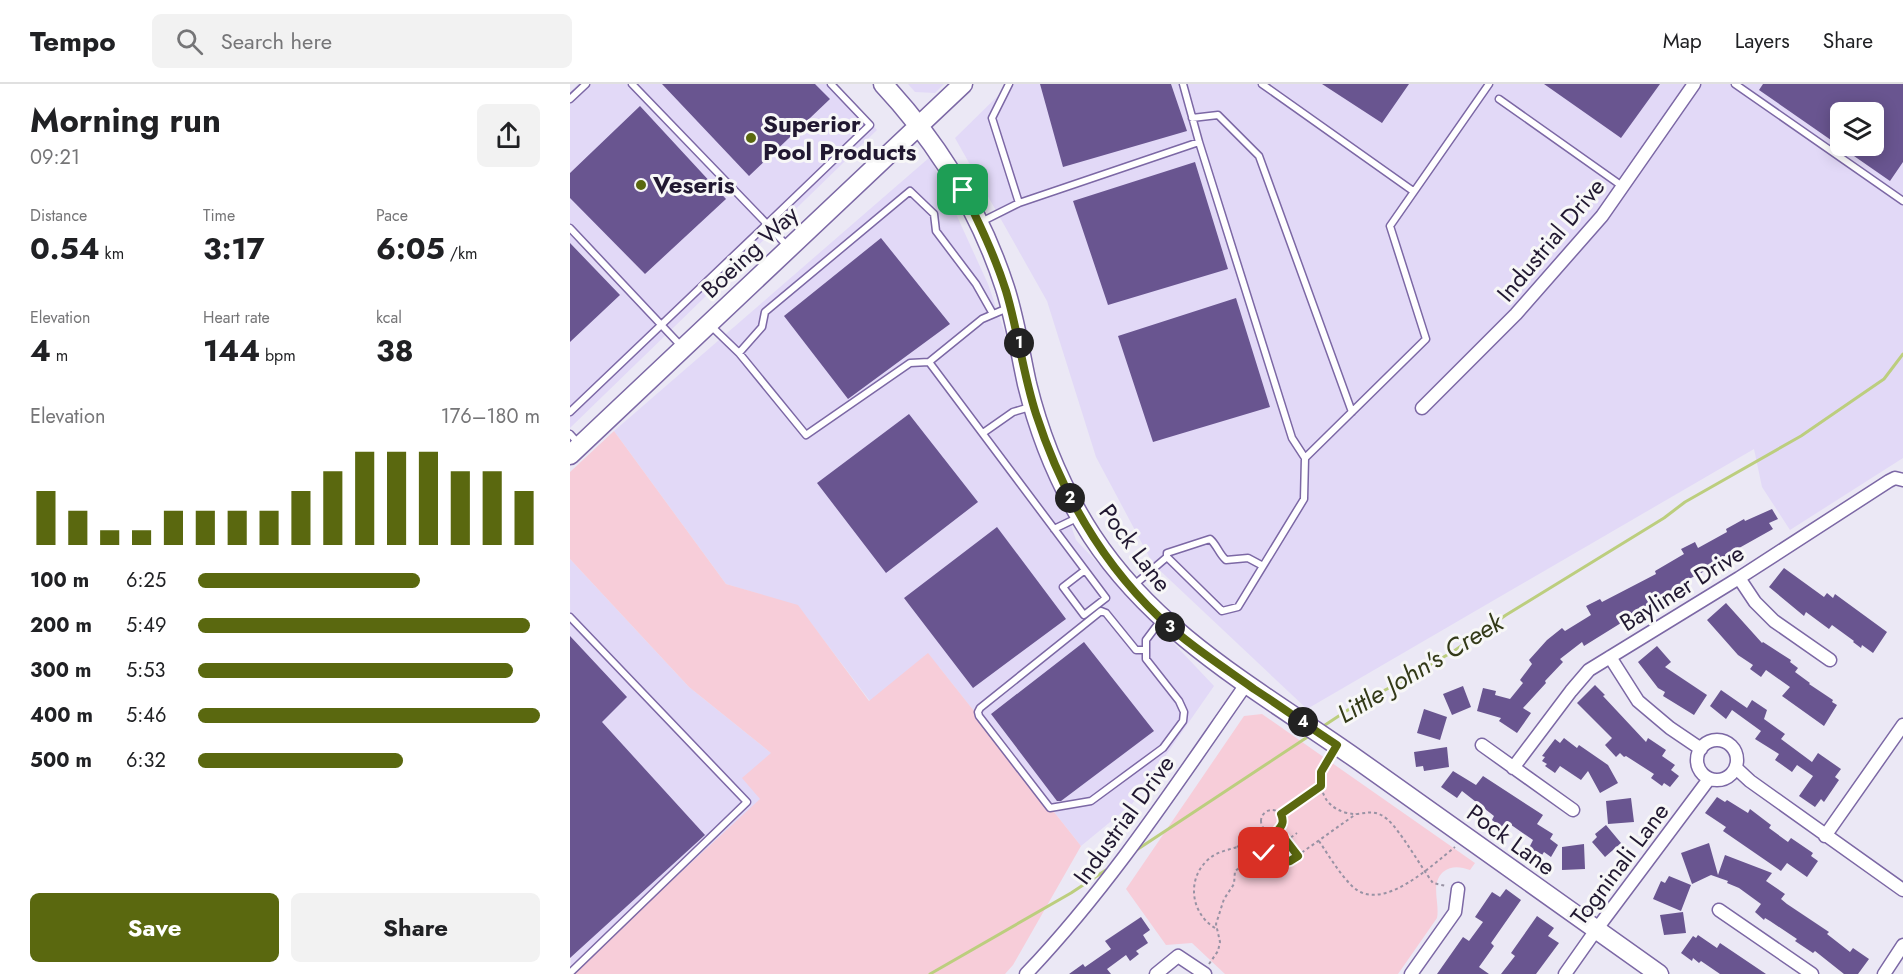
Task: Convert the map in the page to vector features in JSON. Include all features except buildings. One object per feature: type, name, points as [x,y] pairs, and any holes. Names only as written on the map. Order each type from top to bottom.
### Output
[{"type":"street","name":"Pock Lane","points":[[883,84],[919,125],[945,161],[979,223],[994,256],[1010,307],[1034,406],[1052,459],[1080,516],[1113,566],[1131,587],[1162,619],[1202,653],[1334,743],[1659,974]]},
{"type":"street","name":"Boeing Way","points":[[573,445],[709,324],[963,84]]},
{"type":"street","name":"Industrial Drive","points":[[1422,408],[1516,314],[1602,216],[1694,84]]},
{"type":"street","name":"Bayliner Drive","points":[[1513,768],[1589,670],[1889,481],[1895,478],[1903,479]]},
{"type":"street","points":[[1738,578],[1755,602],[1774,621],[1830,660]]},
{"type":"street","points":[[1610,657],[1638,700],[1670,728],[1701,749]]},
{"type":"street","name":"Industrial Drive","points":[[1026,974],[1092,900],[1246,683]]},
{"type":"street","points":[[1825,836],[1903,724]]},
{"type":"street","points":[[1715,740],[1724,741],[1732,747],[1737,756],[1736,768],[1731,775],[1720,780],[1709,779],[1702,775],[1697,762],[1701,749],[1715,740]]},
{"type":"street","points":[[1482,745],[1573,810]]},
{"type":"street","points":[[1736,768],[1750,782],[1903,891]]},
{"type":"street","name":"Togninali Lane","points":[[1565,974],[1709,779]]},
{"type":"street","points":[[1411,974],[1455,912],[1458,889]]},
{"type":"street","points":[[1719,910],[1812,974]]},
{"type":"street","points":[[1884,974],[1903,945]]},
{"type":"street","points":[[1156,974],[1178,956],[1204,973]]},
{"type":"lane","points":[[570,99],[586,84]]},
{"type":"lane","points":[[632,84],[789,248]]},
{"type":"lane","points":[[570,412],[870,125],[831,84]]},
{"type":"lane","points":[[1009,84],[992,118],[1018,203]]},
{"type":"lane","points":[[1167,557],[1222,611],[1234,610],[1304,499],[1305,458],[1292,438],[1183,84]]},
{"type":"lane","points":[[1262,84],[1413,191]]},
{"type":"lane","points":[[1305,458],[1426,339],[1390,226],[1489,84]]},
{"type":"lane","points":[[1735,84],[1745,87],[1903,201]]},
{"type":"lane","points":[[1500,99],[1622,187]]},
{"type":"lane","points":[[1192,118],[1218,115],[1259,156],[1352,412]]},
{"type":"lane","points":[[979,223],[1018,203],[1199,142]]},
{"type":"lane","points":[[739,353],[762,327],[765,312],[910,191],[934,214],[936,231],[976,284],[993,314]]},
{"type":"lane","points":[[570,228],[683,348]]},
{"type":"lane","points":[[709,324],[739,353],[806,435],[910,363],[929,362],[982,319],[1010,307]]},
{"type":"lane","points":[[929,362],[1054,529],[1085,570],[1106,598],[1084,615],[1063,586],[1085,570]]},
{"type":"lane","points":[[983,434],[1013,412],[1034,406]]},
{"type":"lane","points":[[1054,529],[1080,516]]},
{"type":"lane","points":[[1131,587],[1167,557],[1167,553],[1210,539],[1226,560],[1248,558],[1263,566]]},
{"type":"lane","points":[[1146,650],[1136,650],[1106,613],[1101,611],[980,708],[979,716],[1050,808],[1090,801],[1163,748],[1183,721],[1184,712],[1179,701],[1146,659],[1148,634],[1162,619]]},
{"type":"lane","points":[[570,617],[747,802],[570,973]]},
{"type":"path","points":[[1334,743],[1321,772],[1321,786],[1326,800],[1347,813],[1377,812],[1389,821],[1433,883],[1458,889]]},
{"type":"path","points":[[1281,814],[1321,786]]},
{"type":"path","points":[[1277,810],[1283,820],[1282,826],[1278,830],[1267,831],[1263,828],[1262,816],[1265,812],[1277,810]]},
{"type":"path","points":[[1270,856],[1274,865],[1290,861],[1357,814]]},
{"type":"path","points":[[1204,973],[1218,951],[1220,942],[1215,928],[1201,915],[1194,900],[1195,879],[1210,858],[1237,847],[1263,828]]},
{"type":"path","points":[[1278,830],[1298,856]]},
{"type":"path","points":[[1286,841],[1297,833]]},
{"type":"path","points":[[1319,841],[1353,887],[1366,894],[1379,895],[1394,891],[1424,871],[1455,847],[1463,835]]},
{"type":"path","points":[[1237,847],[1251,859]]},
{"type":"path","points":[[1270,856],[1274,850]]},
{"type":"path","points":[[1215,928],[1224,899],[1234,884],[1235,871],[1259,854],[1270,856]]},
{"type":"shaded area","points":[[578,84],[837,84],[877,130],[570,428],[570,92]]},
{"type":"shaded area","points":[[908,84],[944,84],[935,93],[915,92]]},
{"type":"shaded area","points":[[1010,84],[1903,84],[1903,458],[1790,530],[1762,487],[1754,449],[1307,709],[1153,564],[1096,457],[1047,301],[955,138]]},
{"type":"shaded area","points":[[930,157],[988,284],[1076,540],[1214,686],[1132,804],[1081,846],[939,667],[870,701],[798,606],[726,584],[614,431]]},
{"type":"shaded area","points":[[614,431],[726,584],[798,605],[869,701],[928,653],[1081,846],[1013,965],[1005,974],[571,974],[760,799],[742,778],[771,753],[689,687],[570,559],[570,472]]},
{"type":"shaded area","points":[[570,559],[689,687],[771,753],[761,799],[571,974]]},
{"type":"shaded area","points":[[1262,714],[1475,863],[1470,870],[1460,867],[1453,868],[1446,870],[1439,877],[1436,888],[1437,918],[1398,974],[1225,974],[1192,943],[1166,945],[1126,889],[1244,716]]},
{"type":"waterway","name":"Little John's Creek","points":[[1322,727],[1357,704],[1454,651],[1506,615],[1664,518],[1685,502],[1801,436],[1884,379],[1903,354]]},
{"type":"waterway","name":"Little John's Creek","points":[[1135,851],[1309,736]]},
{"type":"waterway","name":"Little John's Creek","points":[[930,974],[1071,893],[1109,868]]},
{"type":"place","name":"Superior Pool Products","points":[[751,138]]},
{"type":"place","name":"Veseris","points":[[641,185]]},
{"type":"route","points":[[963,190],[994,256],[1006,290],[1028,387],[1048,450],[1063,485],[1092,536],[1135,592],[1176,632],[1202,653],[1337,745],[1321,772],[1321,786],[1281,814],[1282,826],[1278,830],[1298,856],[1290,861],[1274,865],[1270,856],[1264,853]]}]
